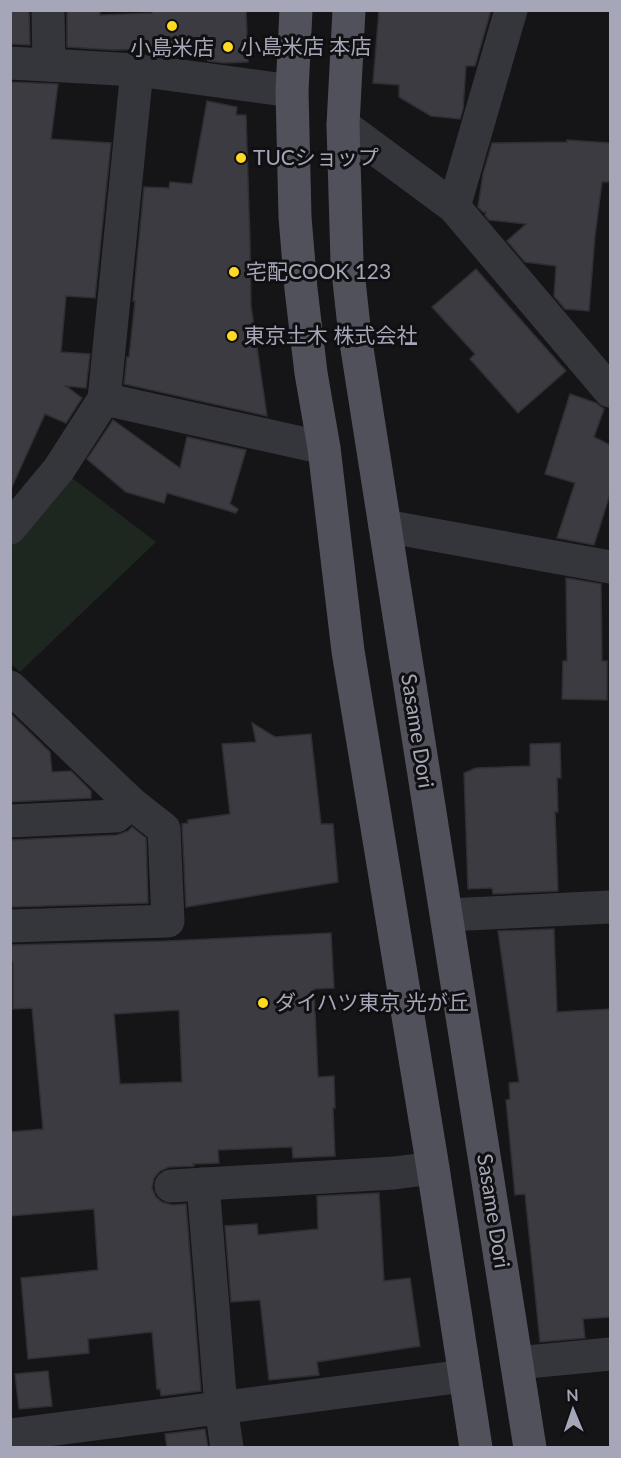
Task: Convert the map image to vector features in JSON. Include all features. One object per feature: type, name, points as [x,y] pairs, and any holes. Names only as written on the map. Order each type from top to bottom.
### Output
[{"type":"main road","points":[[296,10],[292,91],[295,217],[311,373],[324,448],[348,651],[433,1168],[476,1448]]},
{"type":"main road","name":"Sasame Dori","points":[[349,10],[343,125],[347,262],[355,336],[530,1448]]},
{"type":"street","points":[[48,10],[49,65]]},
{"type":"street","points":[[454,207],[511,10]]},
{"type":"street","points":[[10,63],[137,70],[292,91]]},
{"type":"street","points":[[10,528],[59,469],[105,399],[137,70]]},
{"type":"street","points":[[343,125],[454,207],[610,391]]},
{"type":"street","points":[[105,399],[324,448]]},
{"type":"street","points":[[385,526],[606,556]]},
{"type":"street","points":[[10,687],[132,803],[164,829],[168,921],[10,926]]},
{"type":"street","points":[[10,821],[116,816],[132,803]]},
{"type":"street","points":[[447,915],[610,907]]},
{"type":"street","points":[[171,1186],[394,1173],[433,1168]]},
{"type":"street","points":[[203,1184],[221,1407],[227,1448]]},
{"type":"street","points":[[517,1363],[610,1354]]},
{"type":"street","points":[[10,1435],[464,1376]]},
{"type":"shaded area","points":[[67,474],[156,542],[20,672],[11,664],[11,546]]},
{"type":"building","points":[[10,10],[29,10],[30,45],[10,44]]},
{"type":"building","points":[[67,10],[100,10],[100,15],[152,13],[152,10],[246,10],[248,62],[208,61],[208,48],[113,50],[67,47]]},
{"type":"building","points":[[379,10],[491,10],[475,66],[466,66],[463,109],[460,119],[431,116],[399,97],[399,85],[373,83]]},
{"type":"building","points":[[10,82],[58,84],[51,139],[111,143],[95,298],[66,296],[61,352],[90,354],[86,388],[66,386],[82,398],[66,423],[45,414],[10,491]]},
{"type":"building","points":[[207,101],[237,107],[236,115],[246,115],[251,306],[267,416],[124,384],[135,301],[133,301],[144,187],[169,188],[170,182],[192,184]]},
{"type":"building","points":[[567,140],[610,143],[610,182],[602,182],[589,311],[565,309],[554,296],[556,266],[525,262],[507,241],[526,224],[489,220],[485,215],[486,212],[478,207],[483,174],[492,143],[567,142]]},
{"type":"building","points":[[476,269],[566,371],[518,413],[470,359],[475,354],[432,307]]},
{"type":"building","points":[[570,394],[596,403],[604,409],[594,437],[610,445],[610,494],[594,545],[557,538],[575,483],[545,474]]},
{"type":"building","points":[[113,420],[180,468],[187,437],[246,450],[230,504],[238,509],[236,513],[167,493],[164,503],[126,492],[87,459]]},
{"type":"building","points":[[566,578],[601,584],[602,661],[607,661],[607,700],[562,699],[563,661],[567,661]]},
{"type":"building","points":[[10,713],[50,752],[52,772],[71,771],[91,791],[91,798],[10,802]]},
{"type":"building","points":[[252,723],[275,737],[311,734],[321,824],[333,824],[338,882],[186,907],[182,824],[188,823],[188,820],[230,814],[222,744],[256,742]]},
{"type":"building","points":[[560,743],[561,778],[557,778],[558,812],[555,812],[558,891],[493,894],[492,888],[468,889],[464,773],[476,768],[530,766],[530,744]]},
{"type":"building","points":[[132,827],[146,838],[148,903],[10,907],[10,840],[117,835]]},
{"type":"building","points":[[554,929],[557,1012],[610,1009],[610,1317],[583,1319],[585,1338],[540,1342],[525,1194],[515,1195],[506,1100],[510,1099],[509,1083],[519,1082],[498,931]]},
{"type":"building","points":[[331,933],[334,988],[314,989],[318,1077],[334,1076],[335,1156],[293,1158],[292,1147],[218,1150],[219,1163],[169,1167],[160,1171],[154,1178],[152,1188],[156,1197],[162,1202],[172,1205],[186,1204],[201,1391],[161,1396],[160,1389],[157,1389],[152,1332],[88,1339],[89,1353],[28,1359],[21,1278],[98,1270],[94,1209],[10,1216],[10,1132],[43,1129],[32,1008],[13,1009],[13,962],[10,962],[10,945],[166,941]],"holes":[[[179,1010],[182,1082],[120,1084],[114,1014]]]},
{"type":"building","points":[[379,1193],[384,1281],[410,1278],[420,1346],[317,1362],[319,1375],[269,1380],[260,1300],[231,1302],[225,1226],[257,1224],[258,1235],[318,1229],[317,1196]]},
{"type":"building","points":[[48,1371],[52,1406],[19,1409],[15,1374]]},
{"type":"building","points":[[205,1429],[208,1448],[167,1448],[165,1434]]},
{"type":"place","name":"小島米店","points":[[172,26]]},
{"type":"place","name":"小島米店 本店","points":[[228,47]]},
{"type":"place","name":"TUCショップ","points":[[241,158]]},
{"type":"place","name":"宅配COOK 123","points":[[234,272]]},
{"type":"place","name":"東京土木 株式会社","points":[[232,336]]},
{"type":"place","name":"ダイハツ東京 光が丘","points":[[263,1003]]}]
